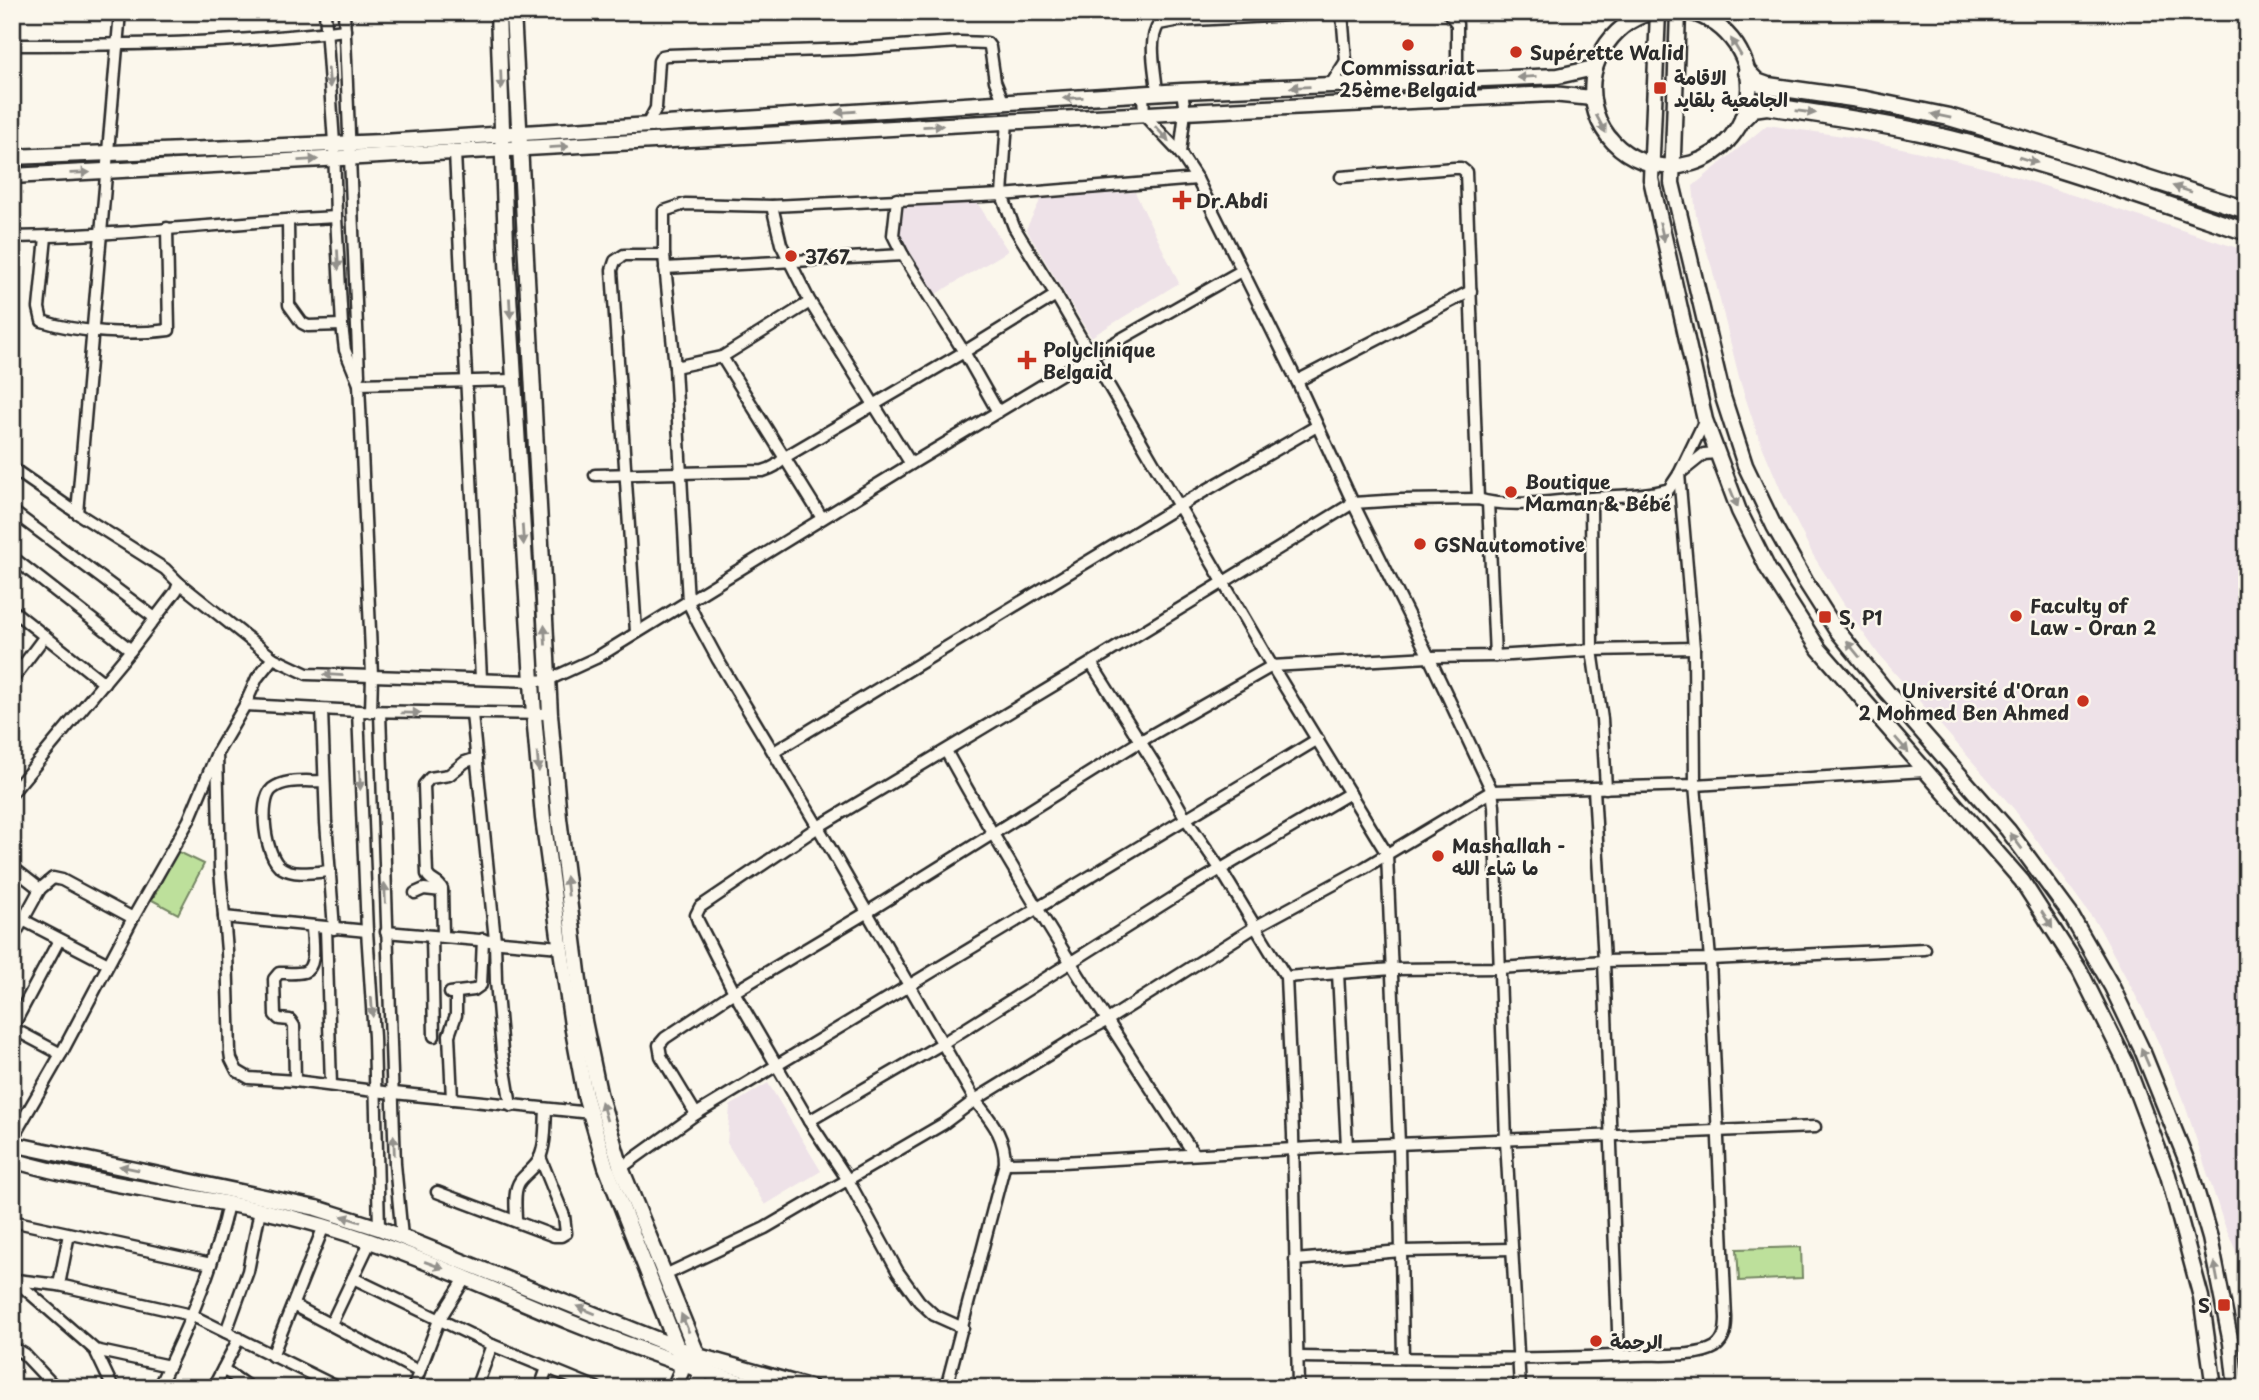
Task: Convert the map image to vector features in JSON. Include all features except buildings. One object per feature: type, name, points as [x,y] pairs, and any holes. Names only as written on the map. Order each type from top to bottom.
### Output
[{"type":"highway","points":[[1748,72],[1757,82],[1768,86],[1866,100],[1949,117],[2247,210]]},
{"type":"highway","points":[[1743,118],[1753,108],[1767,106],[1920,132],[2027,159],[2247,232]]},
{"type":"main road","points":[[498,12],[513,380],[543,818],[572,1025],[591,1113],[606,1167],[677,1347],[681,1372],[674,1388]]},
{"type":"main road","points":[[513,12],[550,714],[559,818],[584,1021],[599,1093],[621,1168],[698,1356],[701,1371],[697,1388]]},
{"type":"main road","points":[[1651,12],[1627,22],[1602,50],[1594,68],[1592,98],[1596,113],[1611,140],[1629,155],[1650,164],[1672,167],[1701,161],[1715,153],[1731,138],[1743,118],[1749,95],[1748,72],[1741,53],[1730,36],[1715,23],[1689,12]]},
{"type":"main road","points":[[1658,12],[1651,179],[1705,420],[1739,511],[1769,569],[1813,640],[2022,881],[2080,971],[2125,1061],[2168,1175],[2201,1297],[2214,1388]]},
{"type":"main road","points":[[1678,12],[1672,183],[1707,333],[1733,432],[1745,465],[1774,526],[1835,628],[1887,692],[2008,830],[2070,914],[2112,987],[2167,1110],[2190,1170],[2210,1238],[2231,1343],[2236,1388]]},
{"type":"main road","points":[[12,157],[334,143],[345,153],[455,153],[503,142],[519,133],[1182,91],[1558,76],[1594,68]]},
{"type":"main road","points":[[12,176],[251,163],[345,153],[503,142],[519,149],[1552,94],[1592,98]]},
{"type":"main road","points":[[250,148],[251,163]]},
{"type":"main road","points":[[12,1141],[316,1208],[379,1228],[698,1356],[812,1388]]},
{"type":"main road","points":[[12,1160],[260,1210],[324,1226],[466,1277],[681,1365],[760,1388]]},
{"type":"street","points":[[77,513],[120,12]]},
{"type":"street","points":[[325,12],[334,143]]},
{"type":"street","points":[[344,12],[345,153],[376,712],[395,1164],[402,1237]]},
{"type":"street","points":[[1348,12],[1175,20],[1159,24],[1154,32],[1150,93],[1144,115],[1180,153],[1197,179],[1297,381],[1492,791],[1506,1140],[1520,1388]]},
{"type":"street","points":[[1448,12],[1457,24],[1457,80]]},
{"type":"street","points":[[1342,13],[1346,61],[1362,85]]},
{"type":"street","points":[[12,45],[117,45],[345,30]]},
{"type":"street","points":[[647,125],[656,108],[659,61],[667,55],[987,43],[990,47],[995,81],[995,102]]},
{"type":"street","points":[[1330,86],[1346,61]]},
{"type":"street","points":[[1180,153],[1185,112],[1182,91]]},
{"type":"street","points":[[656,108],[668,124]]},
{"type":"street","points":[[1007,121],[1002,195],[1014,227],[1272,666],[1387,853],[1399,1144],[1403,1358]]},
{"type":"street","points":[[345,153],[336,218],[342,325],[345,350],[359,384]]},
{"type":"street","points":[[455,153],[481,678]]},
{"type":"street","points":[[1341,177],[1454,168],[1461,168],[1466,172],[1494,656]]},
{"type":"street","points":[[946,1388],[1005,1163],[1005,1147],[999,1132],[975,1100],[818,827],[718,660],[688,602],[675,367],[664,255],[664,211],[685,204],[772,206],[1002,195],[1197,179]]},
{"type":"street","points":[[897,199],[893,235],[998,412]]},
{"type":"street","points":[[772,206],[781,244],[810,302],[911,464]]},
{"type":"street","points":[[12,237],[100,235],[167,228],[336,218]]},
{"type":"street","points":[[288,220],[289,305],[302,323],[309,326],[342,325]]},
{"type":"street","points":[[46,237],[41,319],[53,324],[92,329],[154,332],[169,330],[167,228]]},
{"type":"street","points":[[636,632],[612,270],[615,261],[624,256],[664,255]]},
{"type":"street","points":[[665,268],[903,255]]},
{"type":"street","points":[[12,468],[165,569],[273,658],[307,674],[548,680],[596,658],[1091,356],[1241,271]]},
{"type":"street","points":[[1297,381],[1471,291]]},
{"type":"street","points":[[595,475],[763,471],[779,464],[785,457],[1056,295]]},
{"type":"street","points":[[675,367],[722,357],[810,302]]},
{"type":"street","points":[[722,357],[822,518]]},
{"type":"street","points":[[359,384],[513,380]]},
{"type":"street","points":[[963,1328],[934,1315],[919,1301],[898,1272],[848,1180],[809,1121],[734,992],[698,921],[697,911],[700,907],[818,827],[1353,503],[1399,500],[1543,502],[1659,492],[1669,489],[1679,474],[1705,420]]},
{"type":"street","points":[[774,752],[1179,506],[1317,426]]},
{"type":"street","points":[[1679,474],[1704,454],[1716,453]]},
{"type":"street","points":[[1298,1357],[1519,1360],[1619,1356],[1699,1352],[1717,1346],[1723,1339],[1726,1318],[1710,959],[1695,785],[1694,648],[1679,474]]},
{"type":"street","points":[[1591,498],[1592,650],[1602,719],[1600,788],[1604,961],[1619,1356]]},
{"type":"street","points":[[12,511],[155,618]]},
{"type":"street","points":[[12,557],[131,650]]},
{"type":"street","points":[[13,790],[131,650],[176,591],[179,583]]},
{"type":"street","points":[[12,610],[104,683]]},
{"type":"street","points":[[12,680],[45,636]]},
{"type":"street","points":[[696,1114],[662,1056],[659,1045],[673,1033],[734,992],[866,913],[1139,742],[1272,666],[1592,650],[1694,648]]},
{"type":"street","points":[[12,1141],[189,820],[217,753],[245,705],[257,678],[273,658]]},
{"type":"street","points":[[1091,663],[1286,977],[1298,1388]]},
{"type":"street","points":[[245,705],[358,712],[550,714]]},
{"type":"street","points":[[322,710],[330,871],[331,1085]]},
{"type":"street","points":[[358,712],[374,1037],[379,1228]]},
{"type":"street","points":[[472,714],[495,940],[501,1042],[511,1106]]},
{"type":"street","points":[[621,1168],[696,1114],[1318,739]]},
{"type":"street","points":[[946,751],[992,834],[1070,962],[1194,1154]]},
{"type":"street","points":[[217,753],[230,1052],[237,1071],[249,1078],[591,1113]]},
{"type":"street","points":[[434,1036],[442,891],[440,884],[431,880],[427,874],[424,785],[430,778],[449,775],[460,765],[477,758]]},
{"type":"street","points":[[665,1275],[765,1228],[848,1180],[943,1124],[975,1100],[1107,1021],[1255,927],[1364,868],[1492,791],[1695,785],[1925,771]]},
{"type":"street","points":[[324,781],[286,782],[270,791],[266,800],[267,844],[272,860],[283,869],[295,872],[330,871]]},
{"type":"street","points":[[809,1121],[943,1043],[1070,962],[1350,793]]},
{"type":"street","points":[[12,867],[40,889]]},
{"type":"street","points":[[12,940],[40,889],[53,878],[62,880],[133,918]]},
{"type":"street","points":[[415,893],[424,889],[442,891]]},
{"type":"street","points":[[224,917],[367,931]]},
{"type":"street","points":[[23,920],[108,964]]},
{"type":"street","points":[[295,1081],[294,1027],[290,1020],[279,1019],[275,1015],[274,979],[277,974],[303,972],[311,966],[312,927]]},
{"type":"street","points":[[386,932],[561,947]]},
{"type":"street","points":[[452,1099],[449,1035],[456,1015],[453,992],[474,990],[481,985],[483,939]]},
{"type":"street","points":[[59,940],[12,1028],[61,1054]]},
{"type":"street","points":[[1286,977],[1392,969],[1499,968],[1604,961],[1925,949]]},
{"type":"street","points":[[1338,973],[1347,1146]]},
{"type":"street","points":[[516,1220],[516,1189],[540,1157],[544,1144],[546,1109]]},
{"type":"street","points":[[1005,1163],[1815,1127]]},
{"type":"street","points":[[437,1192],[554,1236],[561,1236],[566,1233],[564,1216],[540,1157]]},
{"type":"street","points":[[158,1388],[211,1264],[228,1204]]},
{"type":"street","points":[[226,1332],[248,1271],[260,1210]]},
{"type":"street","points":[[12,1222],[211,1264]]},
{"type":"street","points":[[272,1356],[324,1226]]},
{"type":"street","points":[[59,1285],[69,1234]]},
{"type":"street","points":[[331,1324],[370,1242]]},
{"type":"street","points":[[1296,1260],[1401,1251],[1512,1249]]},
{"type":"street","points":[[413,1388],[439,1320],[466,1277]]},
{"type":"street","points":[[353,1278],[492,1345],[597,1388]]},
{"type":"street","points":[[14,1280],[59,1285],[191,1315],[339,1388]]},
{"type":"street","points":[[14,1280],[95,1350],[113,1388]]},
{"type":"street","points":[[293,1305],[418,1371]]},
{"type":"street","points":[[213,1388],[239,1338]]},
{"type":"street","points":[[476,1388],[492,1345]]},
{"type":"street","points":[[12,1347],[24,1354],[56,1388]]},
{"type":"street","points":[[95,1350],[169,1366]]},
{"type":"street","points":[[540,1388],[547,1368]]},
{"type":"street","points":[[223,1369],[250,1388]]},
{"type":"shaded area","name":"Université d'Oran 2 Mohmed Ben Ahmed","points":[[1767,125],[1850,137],[1994,170],[2247,251],[2247,1277],[2223,1221],[2171,1071],[2145,1013],[2099,927],[2014,809],[1879,655],[1852,617],[1813,555],[1782,493],[1758,436],[1740,381],[1696,216],[1693,186]]},
{"type":"shaded area","points":[[1135,192],[1179,283],[1091,337],[1026,229],[1041,199]]},
{"type":"shaded area","points":[[977,202],[1008,251],[936,294],[900,236],[902,205]]},
{"type":"shaded area","points":[[768,1083],[821,1171],[765,1205],[727,1143],[730,1106]]},
{"type":"green space","points":[[177,851],[204,864],[178,914],[152,900]]},
{"type":"green space","points":[[1801,1247],[1802,1278],[1739,1281],[1737,1249]]},
{"type":"place","name":"Commissariat 25ème Belgaid","points":[[1408,45]]},
{"type":"place","name":"Supérette Walid","points":[[1516,52]]},
{"type":"place","name":"الاقامة الجامعية بلقايد","points":[[1660,88]]},
{"type":"place","name":"Dr.Abdi","points":[[1182,200]]},
{"type":"place","name":"3767","points":[[791,256]]},
{"type":"place","name":"Polyclinique Belgaid","points":[[1027,360]]},
{"type":"place","name":"Boutique Maman & Bébé","points":[[1511,492]]},
{"type":"place","name":"GSNautomotive","points":[[1420,544]]},
{"type":"place","name":"Faculty of Law - Oran 2","points":[[2016,616]]},
{"type":"place","name":"S, P1","points":[[1825,617]]},
{"type":"place","name":"Université d'Oran 2 Mohmed Ben Ahmed","points":[[2083,701]]},
{"type":"place","name":"Mashallah - ما شاء الله","points":[[1438,856]]},
{"type":"place","name":"S","points":[[2224,1305]]},
{"type":"place","name":"الرحمة","points":[[1596,1341]]}]
